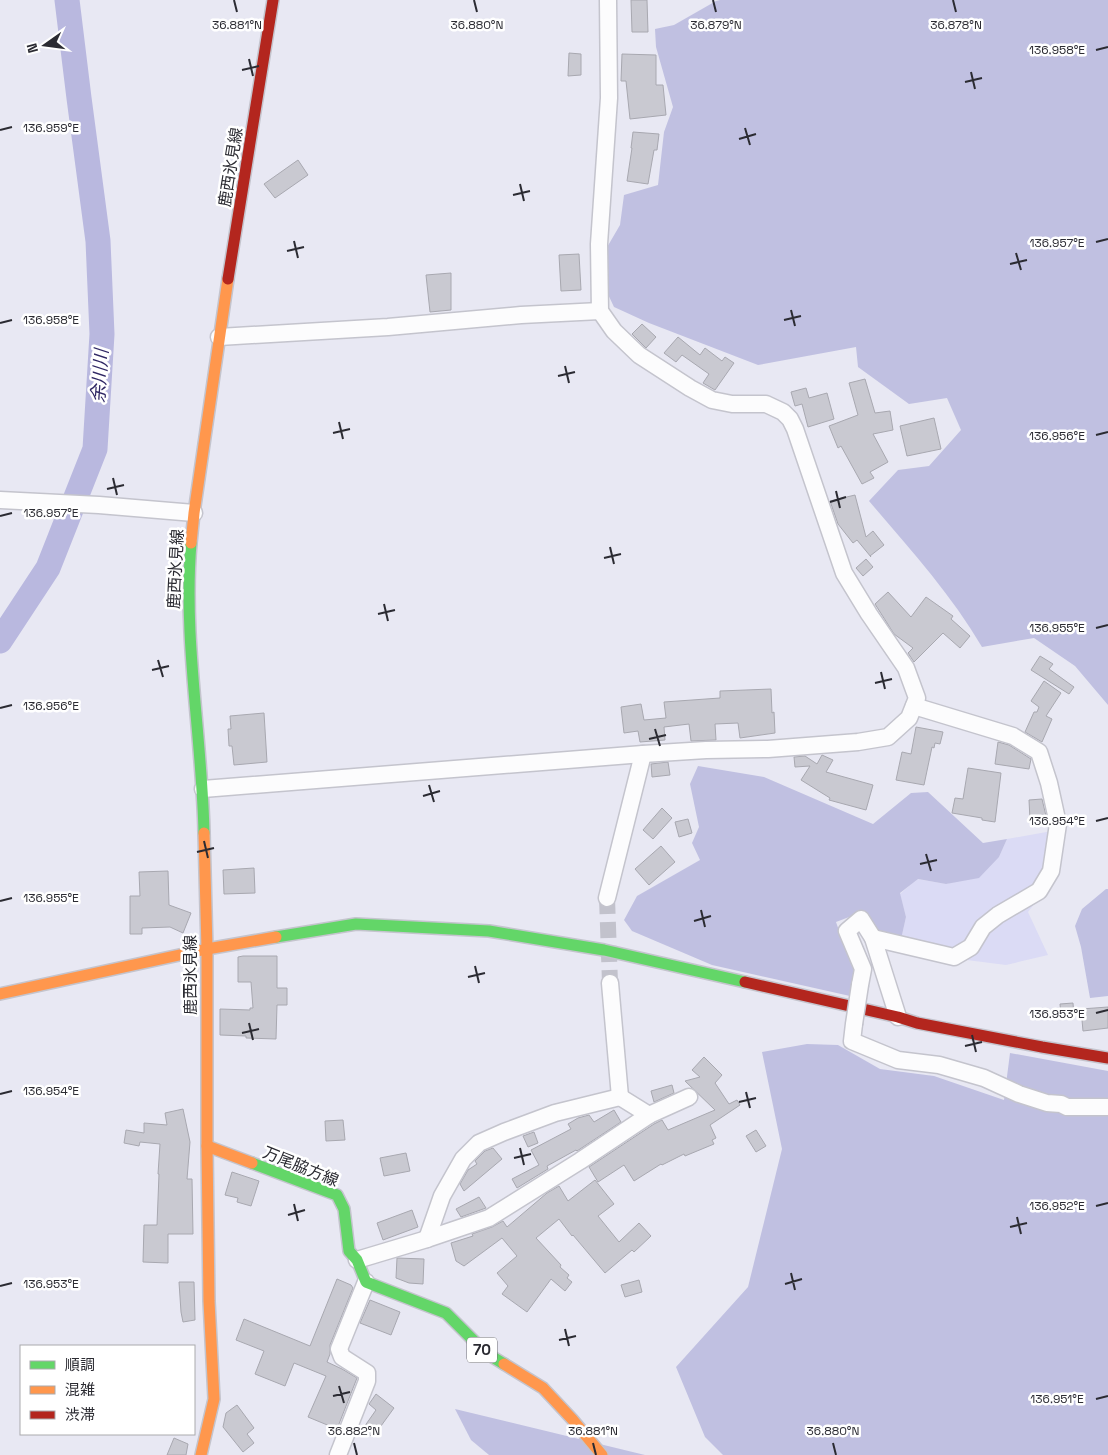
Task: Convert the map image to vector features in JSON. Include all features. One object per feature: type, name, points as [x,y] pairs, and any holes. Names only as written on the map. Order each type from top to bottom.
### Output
[{"type":"main road","name":"鹿西氷見線","points":[[207,1146],[203,789],[189,622],[189,569],[194,513],[219,336],[273,0]]},
{"type":"main road","points":[[0,994],[206,949],[356,924],[488,930],[604,950],[898,1017],[917,1023],[1108,1058]]},
{"type":"main road","points":[[201,1455],[214,1399],[209,1302],[207,1146]]},
{"type":"main road","name":"万尾脇方線","points":[[207,1146],[337,1195],[344,1209],[349,1251],[357,1260],[366,1282]]},
{"type":"main road","name":"70","points":[[366,1282],[397,1296],[422,1303],[446,1313],[486,1353],[543,1388],[602,1455]]},
{"type":"street","points":[[203,789],[644,754],[768,749],[858,742],[888,736],[909,718],[917,698],[906,668],[844,573],[795,429],[790,420],[783,412],[766,404],[732,404],[712,400],[690,388],[638,355],[614,331],[600,311],[599,244],[609,98],[608,0]]},
{"type":"street","points":[[219,336],[388,327],[521,315],[600,311]]},
{"type":"street","points":[[0,500],[99,505],[194,513]]},
{"type":"street","points":[[873,938],[954,957],[970,947],[983,927],[998,915],[1039,891],[1051,871],[1058,824],[1040,752],[1014,736],[914,706]]},
{"type":"street","points":[[607,898],[644,754]]},
{"type":"street","points":[[898,1017],[873,938],[861,920],[847,931],[863,969],[852,1041],[898,1060],[939,1066],[984,1078],[1047,1104],[1061,1104],[1067,1107],[1108,1107]]},
{"type":"street","points":[[610,984],[620,1097]]},
{"type":"street","points":[[427,1239],[442,1196],[463,1159],[479,1143],[555,1113],[620,1097],[649,1115]]},
{"type":"street","points":[[357,1260],[489,1218],[649,1115],[689,1097]]},
{"type":"street","points":[[338,1455],[367,1381],[367,1373],[342,1357],[339,1349],[366,1282]]},
{"type":"shaded area","points":[[720,0],[1108,0],[1108,705],[1075,666],[1034,638],[982,647],[957,608],[869,501],[898,470],[929,466],[961,430],[947,398],[909,404],[858,367],[856,347],[758,365],[649,323],[614,307],[605,288],[606,249],[620,225],[624,195],[658,185],[664,132],[673,107],[656,47],[655,29],[674,25]]},
{"type":"shaded area","points":[[698,766],[764,777],[873,824],[911,793],[928,792],[983,843],[1007,839],[999,857],[979,878],[946,884],[918,879],[900,893],[906,917],[902,935],[885,936],[857,914],[836,922],[854,967],[850,996],[712,965],[632,931],[624,920],[637,896],[700,860],[692,843],[699,827],[690,784]]},
{"type":"shaded area","points":[[1052,831],[1038,899],[1028,912],[1048,955],[1006,965],[896,951],[906,917],[900,894],[917,879],[947,884],[999,857],[1007,839]]},
{"type":"shaded area","points":[[1108,889],[1108,996],[1090,998],[1081,947],[1075,926],[1082,909]]},
{"type":"shaded area","points":[[807,1044],[838,1045],[880,1069],[934,1076],[1004,1100],[1010,1053],[1108,1071],[1108,1455],[723,1455],[705,1437],[676,1367],[748,1287],[782,1149],[762,1052]]},
{"type":"shaded area","points":[[455,1409],[645,1455],[489,1455],[471,1440]]},
{"type":"building","points":[[631,0],[647,0],[648,32],[632,32]]},
{"type":"building","points":[[569,53],[581,54],[581,75],[568,76]]},
{"type":"building","points":[[622,54],[656,55],[656,85],[663,85],[666,115],[630,119],[626,81],[621,81]]},
{"type":"building","points":[[633,132],[659,134],[648,184],[627,181]]},
{"type":"building","points":[[298,160],[308,175],[275,198],[264,184]]},
{"type":"building","points":[[579,254],[581,290],[561,291],[559,255]]},
{"type":"building","points":[[451,273],[451,310],[430,312],[426,275]]},
{"type":"building","points":[[642,324],[656,337],[646,348],[632,334]]},
{"type":"building","points":[[678,337],[700,355],[705,348],[722,361],[725,357],[734,363],[715,390],[703,383],[709,374],[682,355],[676,362],[664,353]]},
{"type":"building","points":[[865,379],[875,413],[890,411],[893,430],[873,434],[888,462],[870,472],[874,478],[862,484],[841,446],[838,448],[829,426],[858,415],[849,383]]},
{"type":"building","points":[[806,388],[809,398],[827,393],[834,419],[808,427],[802,404],[795,406],[791,392]]},
{"type":"building","points":[[934,418],[941,449],[907,456],[900,426]]},
{"type":"building","points":[[855,495],[866,537],[873,531],[884,545],[870,556],[857,540],[853,543],[838,524],[830,501]]},
{"type":"building","points":[[866,559],[873,567],[863,576],[856,568]]},
{"type":"building","points":[[888,592],[911,617],[926,597],[953,616],[951,619],[970,636],[960,648],[943,633],[914,662],[908,653],[913,648],[894,634],[875,604]]},
{"type":"building","points":[[1040,656],[1053,664],[1049,669],[1074,687],[1069,694],[1031,670]]},
{"type":"building","points":[[1044,681],[1061,693],[1046,716],[1052,719],[1042,742],[1025,732],[1034,712],[1037,712],[1039,707],[1031,701]]},
{"type":"building","points":[[771,689],[775,733],[740,738],[738,723],[715,724],[716,740],[691,741],[689,724],[664,727],[665,740],[640,742],[638,731],[624,733],[621,707],[641,704],[644,720],[666,718],[664,702],[720,698],[720,691]]},
{"type":"building","points":[[264,713],[267,762],[234,765],[232,746],[229,746],[228,729],[231,729],[230,716]]},
{"type":"building","points":[[916,727],[943,732],[940,744],[935,743],[934,748],[932,747],[924,785],[896,780],[902,752],[911,754]]},
{"type":"building","points":[[998,742],[1009,745],[1031,759],[1029,769],[995,764]]},
{"type":"building","points":[[822,755],[833,760],[826,772],[873,785],[866,810],[829,800],[830,798],[801,780],[810,766],[795,767],[794,757],[805,756],[817,764]]},
{"type":"building","points":[[668,762],[670,775],[652,777],[651,764]]},
{"type":"building","points":[[968,768],[1001,773],[995,822],[952,813],[955,798],[963,799]]},
{"type":"building","points":[[1042,799],[1047,820],[1030,820],[1029,800]]},
{"type":"building","points":[[662,808],[672,818],[653,839],[643,830]]},
{"type":"building","points":[[688,819],[692,833],[679,837],[675,822]]},
{"type":"building","points":[[661,846],[675,862],[649,885],[635,869]]},
{"type":"building","points":[[254,868],[255,893],[224,894],[223,870]]},
{"type":"building","points":[[168,871],[169,905],[191,913],[183,933],[170,927],[142,928],[142,934],[130,934],[130,896],[140,896],[139,872]]},
{"type":"building","points":[[277,956],[277,988],[287,988],[287,1005],[277,1005],[276,1039],[220,1035],[220,1009],[250,1010],[250,1008],[253,1008],[251,982],[238,982],[238,957]]},
{"type":"building","points":[[1073,1003],[1074,1016],[1061,1017],[1060,1004]]},
{"type":"building","points":[[1108,1007],[1108,1028],[1083,1031],[1081,1009]]},
{"type":"building","points":[[704,1057],[722,1075],[715,1083],[729,1104],[737,1100],[740,1105],[710,1125],[716,1138],[712,1140],[714,1144],[661,1164],[634,1181],[624,1165],[598,1182],[589,1167],[654,1124],[662,1120],[668,1130],[715,1110],[685,1081],[700,1077],[692,1070]]},
{"type":"building","points":[[672,1085],[674,1093],[654,1102],[651,1091]]},
{"type":"building","points":[[183,1109],[190,1142],[187,1179],[192,1179],[193,1234],[168,1234],[168,1263],[143,1262],[144,1225],[157,1225],[160,1144],[140,1142],[139,1146],[124,1143],[126,1130],[144,1133],[144,1123],[167,1125],[165,1113]]},
{"type":"building","points":[[614,1110],[621,1122],[577,1151],[547,1166],[548,1169],[517,1188],[512,1179],[539,1165],[531,1150],[571,1129],[568,1124],[578,1118],[589,1115],[594,1122]]},
{"type":"building","points":[[343,1120],[345,1140],[326,1141],[325,1121]]},
{"type":"building","points":[[756,1130],[766,1146],[756,1152],[746,1136]]},
{"type":"building","points":[[534,1132],[538,1143],[528,1147],[523,1136]]},
{"type":"building","points":[[493,1148],[502,1159],[464,1191],[460,1184],[468,1170],[477,1164],[475,1161],[485,1151]]},
{"type":"building","points":[[406,1153],[410,1171],[384,1176],[380,1158]]},
{"type":"building","points":[[232,1172],[259,1181],[251,1206],[237,1202],[238,1198],[225,1195]]},
{"type":"building","points":[[595,1180],[614,1204],[598,1216],[619,1242],[639,1223],[651,1236],[634,1252],[632,1250],[605,1273],[559,1219],[536,1238],[561,1265],[560,1267],[569,1275],[567,1278],[572,1282],[565,1291],[551,1279],[527,1312],[502,1294],[508,1286],[497,1273],[517,1256],[502,1238],[464,1266],[456,1261],[451,1243],[473,1236],[472,1234],[503,1221],[507,1227],[547,1193],[559,1186],[568,1201]]},
{"type":"building","points":[[479,1197],[486,1208],[461,1217],[456,1209]]},
{"type":"building","points":[[412,1210],[418,1227],[383,1240],[377,1223]]},
{"type":"building","points":[[397,1258],[424,1259],[423,1284],[409,1283],[396,1278]]},
{"type":"building","points":[[337,1279],[351,1285],[353,1288],[330,1345],[330,1354],[327,1362],[357,1378],[337,1429],[308,1417],[326,1376],[294,1363],[285,1386],[255,1374],[264,1351],[236,1340],[244,1319],[310,1346]]},
{"type":"building","points":[[639,1280],[642,1292],[625,1297],[621,1285]]},
{"type":"building","points":[[179,1282],[194,1282],[195,1320],[183,1322]]},
{"type":"building","points":[[370,1300],[400,1312],[391,1335],[360,1323]]},
{"type":"building","points":[[376,1394],[394,1408],[373,1437],[362,1430],[376,1410],[369,1404]]},
{"type":"building","points":[[237,1405],[254,1428],[247,1434],[254,1443],[243,1452],[223,1427],[226,1413]]},
{"type":"building","points":[[174,1438],[188,1444],[186,1455],[167,1455]]},
{"type":"waterway","name":"余川川","points":[[0,641],[48,568],[95,449],[102,334],[98,241],[67,0]]},
{"type":"tunnel","points":[[607,898],[610,983]]},
{"type":"traffic: fast","points":[[191,543],[189,616],[204,833]]},
{"type":"traffic: fast","points":[[276,937],[356,924],[489,931],[604,950],[745,982]]},
{"type":"traffic: fast","points":[[252,1163],[337,1195],[344,1209],[349,1251],[357,1260],[366,1282],[446,1313],[486,1353],[504,1364]]},
{"type":"traffic: slow","points":[[191,543],[228,279]]},
{"type":"traffic: slow","points":[[204,833],[207,949],[207,1146]]},
{"type":"traffic: slow","points":[[0,994],[207,949],[276,937]]},
{"type":"traffic: slow","points":[[201,1455],[214,1399],[209,1301],[207,1146],[252,1163]]},
{"type":"traffic: slow","points":[[504,1364],[543,1388],[602,1455]]},
{"type":"traffic: jam","points":[[228,279],[273,0]]},
{"type":"traffic: jam","points":[[745,982],[917,1023],[1108,1058]]}]
